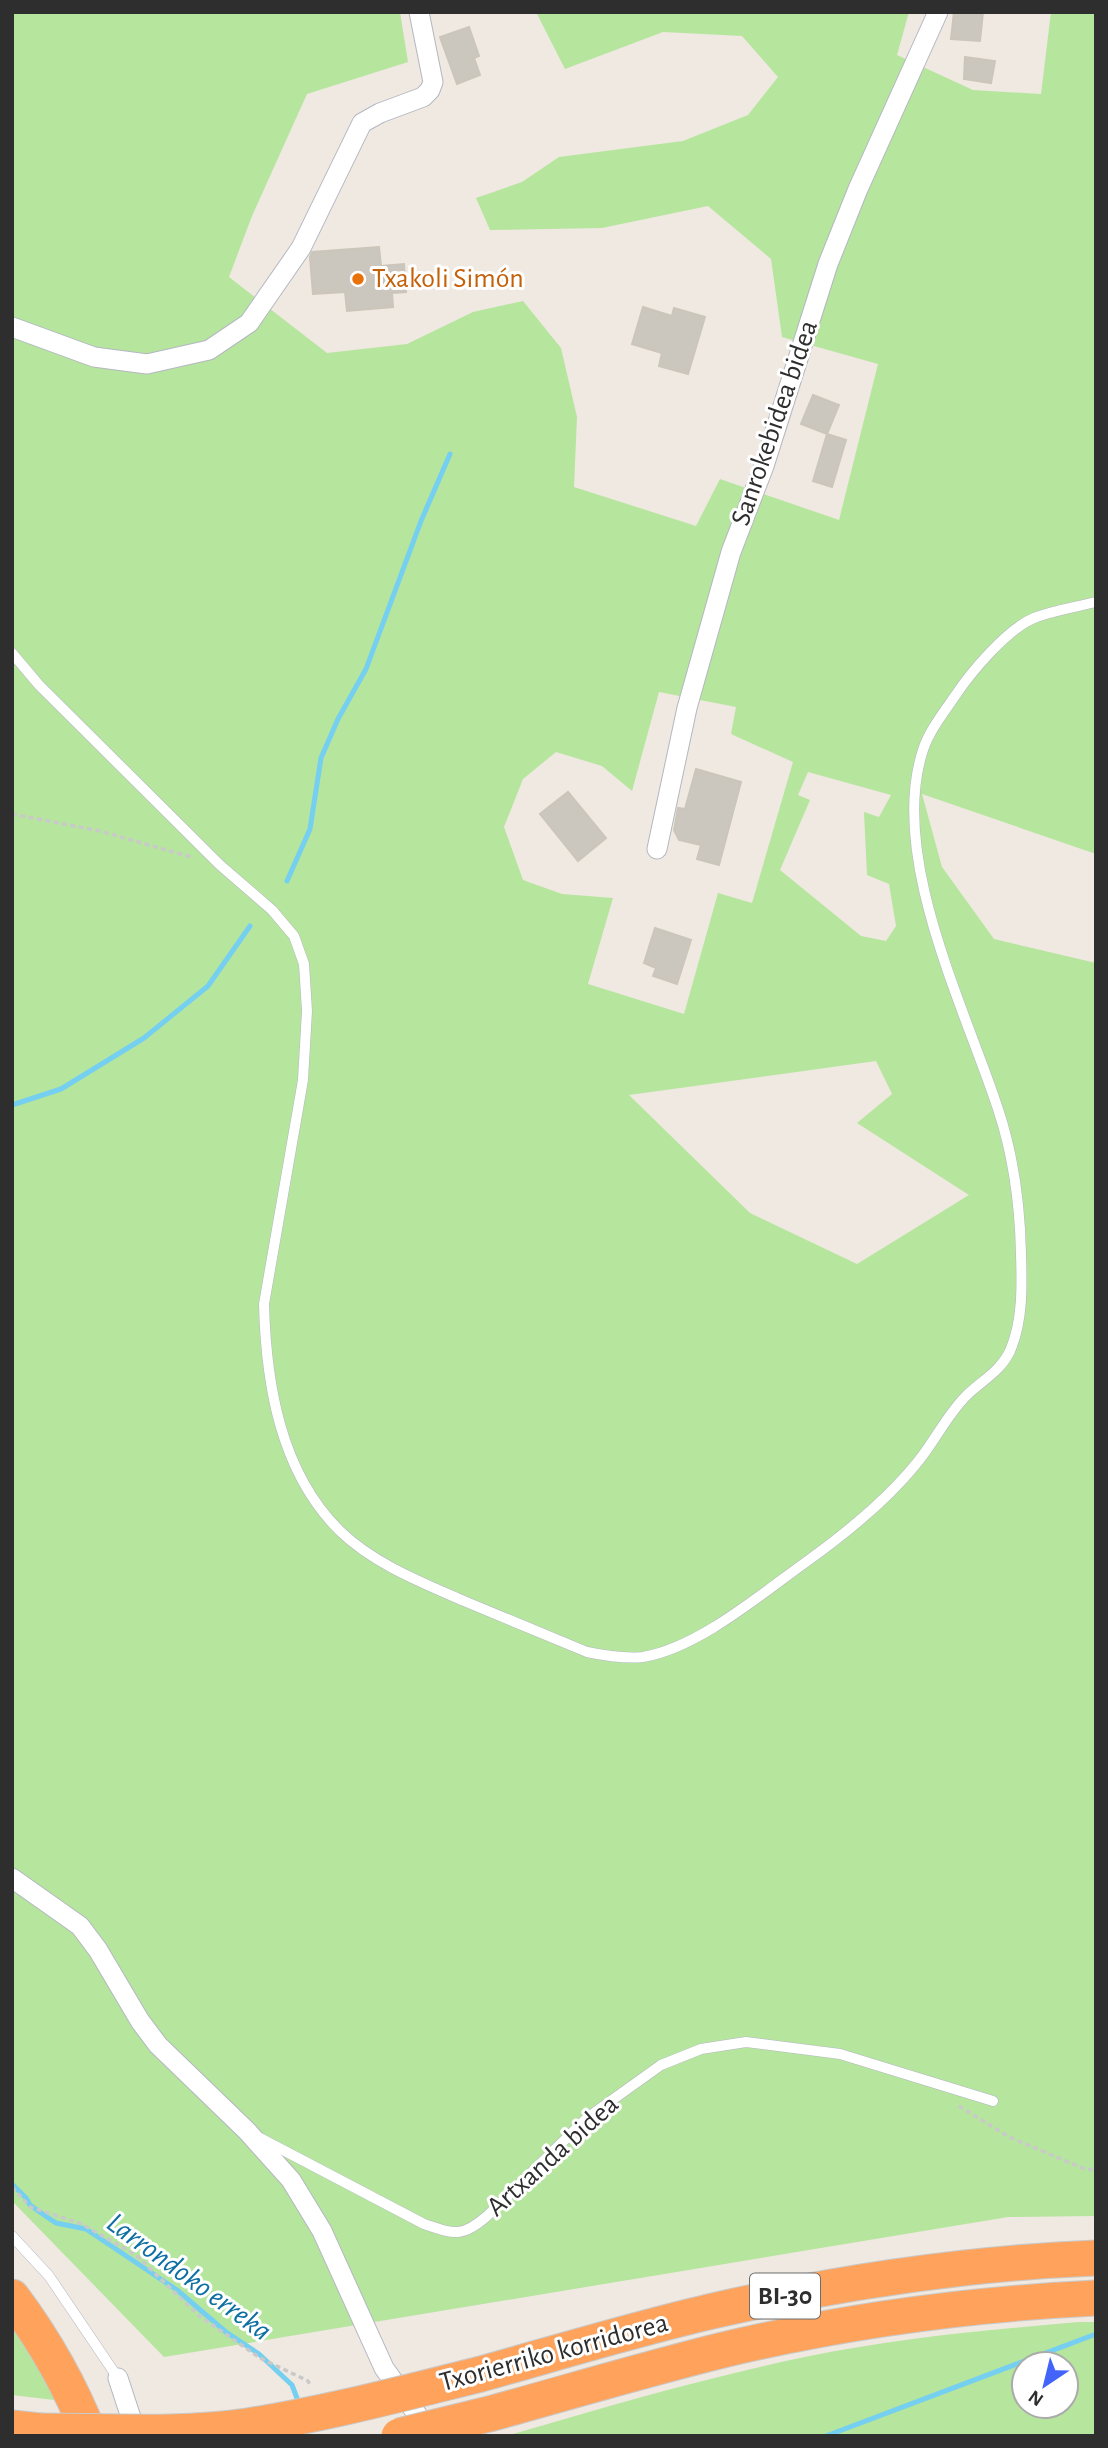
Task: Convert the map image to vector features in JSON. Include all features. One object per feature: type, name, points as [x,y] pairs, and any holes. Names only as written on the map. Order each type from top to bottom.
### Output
[{"type":"highway","name":"Txorierriko korridorea","points":[[26,2429],[179,2431],[246,2426],[354,2406],[704,2314],[803,2292],[916,2275],[1096,2258]]},
{"type":"highway","points":[[12,2297],[55,2359],[74,2395],[90,2436]]},
{"type":"highway","name":"Txorierriko korridorea","points":[[399,2436],[677,2362],[799,2334],[921,2314],[1096,2298]]},
{"type":"street","points":[[12,327],[94,357],[147,364],[209,350],[249,323],[302,248],[362,123],[380,113],[423,97],[430,90],[433,82],[419,12]]},
{"type":"street","name":"Sanrokebidea bidea","points":[[657,849],[687,708],[731,552],[764,466],[828,264],[858,189],[938,12]]},
{"type":"street","name":"Artxanda bidea","points":[[12,1878],[80,1926],[98,1950],[139,2021],[158,2045],[247,2131],[297,2190],[322,2231],[384,2368],[432,2436]]},
{"type":"street","points":[[118,2378],[137,2436]]},
{"type":"lane","points":[[12,653],[39,685],[220,865],[272,910],[294,936],[304,964],[307,1012],[303,1080],[264,1304],[268,1370],[278,1419],[302,1476],[321,1509],[341,1531],[372,1556],[413,1579],[587,1652],[617,1658],[644,1657],[676,1647],[719,1624],[818,1553],[857,1521],[916,1464],[965,1396],[996,1371],[1009,1351],[1022,1291],[1020,1214],[1015,1171],[999,1112],[939,947],[915,850],[914,795],[923,749],[963,683],[989,653],[1032,619],[1096,602]]},
{"type":"lane","name":"Artxanda bidea","points":[[247,2131],[424,2224],[450,2233],[471,2230],[587,2118],[662,2065],[701,2049],[746,2042],[840,2054],[993,2101]]},
{"type":"lane","points":[[12,2236],[48,2276],[118,2378]]},
{"type":"path","points":[[12,814],[100,831],[220,865]]},
{"type":"path","points":[[954,2103],[1009,2137],[1085,2169],[1096,2170]]},
{"type":"path","points":[[12,2187],[30,2207],[82,2224],[136,2255],[198,2315],[260,2358],[309,2381]]},
{"type":"green space","points":[[12,12],[400,12],[408,62],[307,94],[252,216],[229,277],[327,353],[407,344],[473,312],[523,301],[561,348],[577,417],[574,487],[696,526],[720,479],[839,520],[878,364],[782,337],[771,259],[708,206],[602,228],[490,230],[476,198],[522,182],[559,157],[683,141],[748,115],[778,77],[742,36],[663,32],[565,69],[536,12],[909,12],[897,55],[973,90],[1041,94],[1051,12],[1096,12],[1096,854],[922,794],[942,867],[994,939],[1096,963],[1096,2216],[1008,2217],[164,2357],[12,2201]],"holes":[[[659,692],[736,707],[731,734],[793,762],[752,903],[718,893],[684,1014],[588,984],[613,898],[562,894],[523,880],[504,827],[523,779],[556,752],[602,766],[632,791]],[[808,772],[891,795],[879,817],[864,812],[867,875],[889,884],[896,926],[886,941],[861,936],[780,870],[810,800],[798,795]],[[876,1061],[892,1094],[857,1123],[969,1195],[857,1264],[750,1213],[629,1095]]]},
{"type":"green space","points":[[12,2321],[39,2363],[54,2400],[12,2395]]},
{"type":"green space","points":[[1096,2322],[1096,2436],[506,2436],[767,2365],[839,2350],[976,2332]]},
{"type":"building","points":[[954,12],[983,12],[980,41],[951,39]]},
{"type":"building","points":[[469,27],[479,56],[474,58],[480,75],[457,84],[440,37]]},
{"type":"building","points":[[965,57],[995,61],[991,83],[964,79]]},
{"type":"building","name":"Txakoli Simón","points":[[379,247],[381,266],[404,264],[406,292],[392,293],[393,307],[347,311],[345,292],[313,294],[310,257],[312,252]]},
{"type":"building","points":[[643,307],[672,316],[674,308],[705,317],[688,374],[659,366],[662,353],[632,344]]},
{"type":"building","points":[[813,395],[839,405],[827,434],[801,424]]},
{"type":"building","points":[[827,434],[846,440],[832,487],[813,481]]},
{"type":"building","points":[[696,769],[741,782],[719,865],[697,859],[701,845],[679,840],[674,830],[678,808],[685,809]]},
{"type":"building","points":[[568,792],[606,838],[578,861],[540,814]]},
{"type":"building","points":[[655,928],[691,940],[677,984],[653,976],[656,968],[644,963]]},
{"type":"waterway","points":[[287,881],[310,829],[321,758],[338,719],[366,669],[421,521],[450,454]]},
{"type":"waterway","points":[[12,1105],[61,1089],[144,1038],[208,986],[250,926]]},
{"type":"waterway","name":"Larrondoko erreka","points":[[12,2184],[30,2205],[56,2223],[86,2229],[177,2290],[226,2332],[259,2354],[292,2385],[300,2406]]},
{"type":"waterway","points":[[826,2436],[1096,2334]]},
{"type":"place","name":"Txakoli Simón","points":[[358,279]]}]
